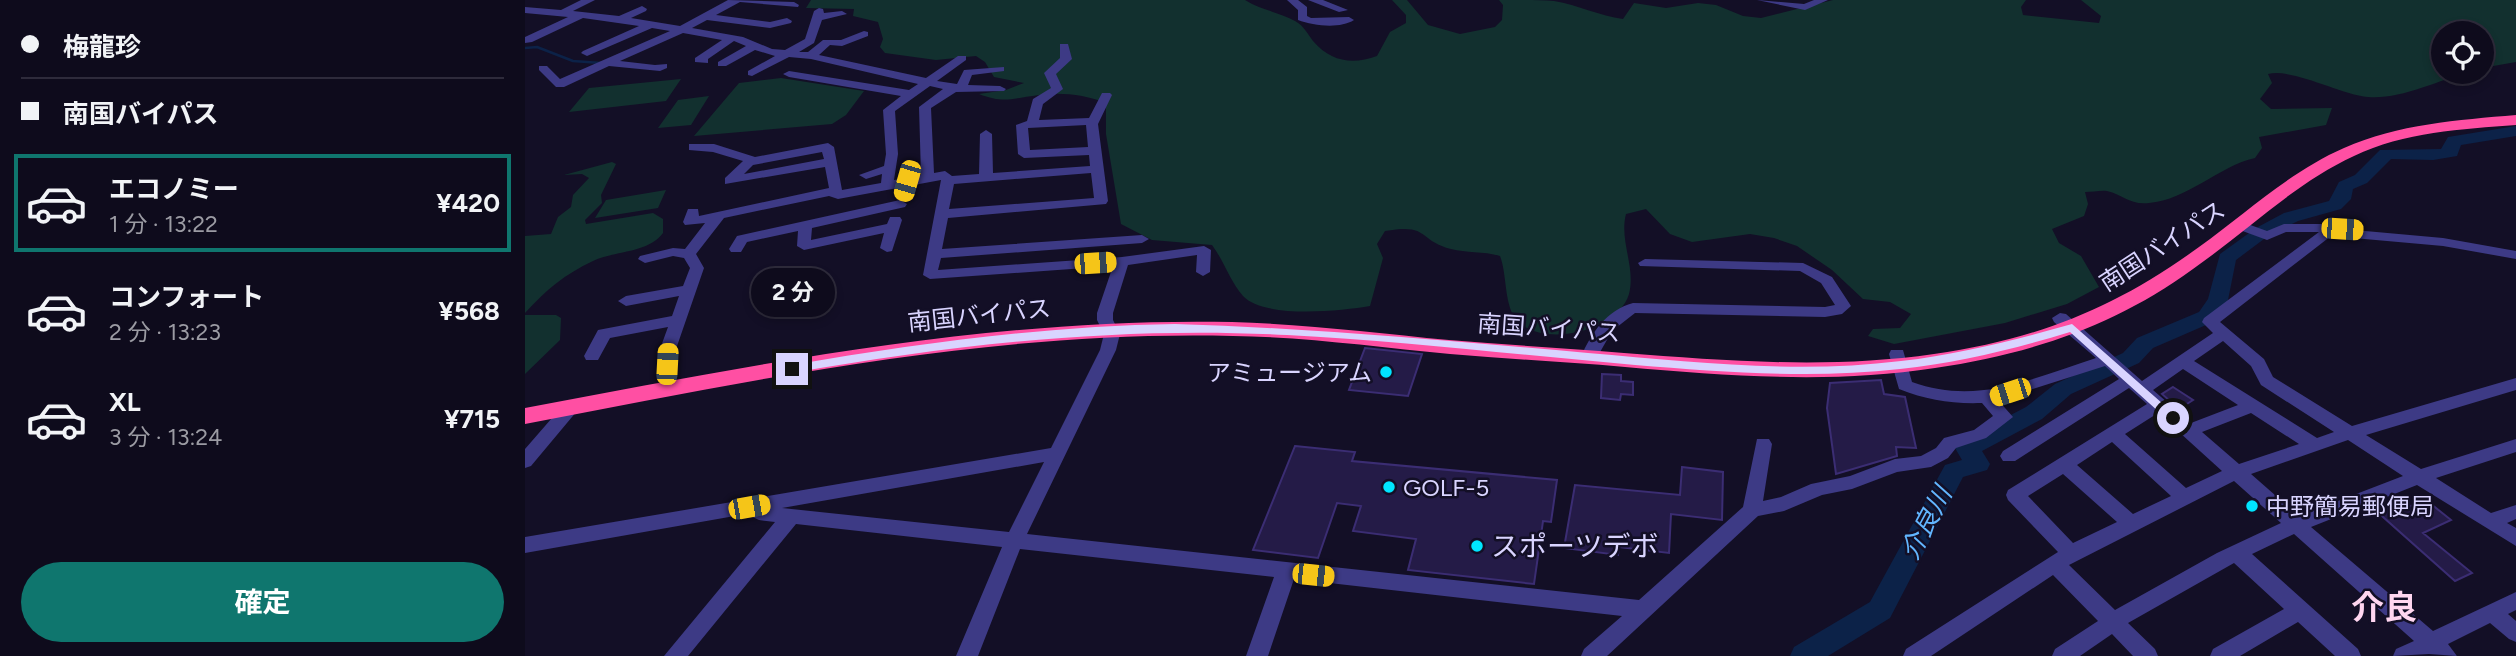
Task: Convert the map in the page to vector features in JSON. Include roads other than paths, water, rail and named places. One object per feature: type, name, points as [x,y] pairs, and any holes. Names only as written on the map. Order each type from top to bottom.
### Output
[{"type":"highway","name":"南国バイパス","points":[[2066,323],[2127,289],[2314,157],[2351,141],[2395,130],[2460,118],[2516,114]]},
{"type":"highway","name":"南国バイパス","points":[[525,407],[667,380],[905,341],[1107,324],[1289,331],[1591,352],[1753,369],[1825,370],[2017,344],[2139,297],[2328,163],[2363,147],[2432,130],[2516,120]]},
{"type":"highway","name":"南国バイパス","points":[[525,416],[902,349],[1107,324]]},
{"type":"street","points":[[525,8],[538,0]]},
{"type":"street","points":[[526,35],[590,0]]},
{"type":"street","points":[[543,68],[560,84],[681,30],[736,0]]},
{"type":"street","points":[[743,0],[794,5]]},
{"type":"street","points":[[1288,0],[1303,9],[1302,18],[1308,21],[1325,23],[1346,15],[1313,0]]},
{"type":"street","points":[[1762,0],[1805,7],[1823,0]]},
{"type":"street","points":[[1764,14],[1778,1]]},
{"type":"street","points":[[525,8],[605,17],[732,38],[787,54],[811,56],[953,88],[1000,89]]},
{"type":"street","points":[[619,20],[642,9]]},
{"type":"street","points":[[541,38],[583,14]]},
{"type":"street","points":[[752,73],[810,41],[811,31],[819,14],[842,14]]},
{"type":"street","points":[[708,16],[770,25],[787,21]]},
{"type":"street","points":[[585,26],[605,17]]},
{"type":"street","points":[[586,48],[648,26]]},
{"type":"street","points":[[626,55],[614,52],[665,28]]},
{"type":"street","points":[[526,35],[541,38],[556,36]]},
{"type":"street","points":[[811,56],[827,43],[858,36]]},
{"type":"street","points":[[704,61],[699,60],[732,38]]},
{"type":"street","points":[[722,64],[754,46]]},
{"type":"street","points":[[1032,124],[1037,102],[1056,89],[1050,73],[1066,59],[1064,47]]},
{"type":"street","points":[[887,185],[893,154],[889,110],[962,58]]},
{"type":"street","points":[[608,62],[640,64],[656,69],[663,66]]},
{"type":"street","points":[[824,80],[851,66]]},
{"type":"street","points":[[928,177],[925,107],[953,88],[962,86],[968,72],[1000,69]]},
{"type":"street","points":[[789,74],[911,94]]},
{"type":"street","points":[[940,214],[1101,201],[1093,121],[1106,95]]},
{"type":"street","points":[[1093,121],[1022,125],[1024,154],[1094,151]]},
{"type":"street","points":[[986,134],[986,176]]},
{"type":"street","points":[[693,147],[714,148],[747,160]]},
{"type":"street","points":[[722,179],[747,160],[828,147],[836,192]]},
{"type":"street","points":[[747,160],[730,181],[831,162]]},
{"type":"street","points":[[866,175],[890,167]]},
{"type":"street","points":[[948,180],[1097,169]]},
{"type":"street","points":[[693,212],[690,222],[836,192],[838,195],[945,175],[948,180],[930,275],[1122,261],[1205,250],[1203,272]]},
{"type":"street","points":[[887,248],[907,181]]},
{"type":"street","points":[[736,249],[742,239],[900,204]]},
{"type":"street","points":[[689,254],[717,217]]},
{"type":"street","points":[[805,225],[804,246],[893,227]]},
{"type":"street","points":[[2242,226],[2267,236],[2284,228],[2322,227],[2441,236],[2516,253]]},
{"type":"street","points":[[2516,253],[2443,242],[2328,232],[2210,322],[2258,363],[2267,381],[2347,434],[2516,538]]},
{"type":"street","points":[[933,254],[1142,239]]},
{"type":"street","points":[[645,259],[673,252],[689,254]]},
{"type":"street","points":[[667,380],[668,349],[697,268],[689,254]]},
{"type":"street","points":[[967,656],[1013,542],[1108,350],[1112,334],[1107,324],[1122,261]]},
{"type":"street","points":[[1591,352],[1620,313],[1633,308],[1825,312],[1837,311],[1843,306],[1827,279],[1803,267],[1645,263]]},
{"type":"street","points":[[626,301],[688,290]]},
{"type":"street","points":[[592,356],[604,334],[636,333],[677,320]]},
{"type":"street","points":[[2066,323],[2438,649]]},
{"type":"street","points":[[1898,360],[1905,385],[1913,389],[1935,397],[1987,399],[2183,362],[2224,333]]},
{"type":"street","points":[[2183,362],[2315,445]]},
{"type":"street","points":[[2009,456],[2122,373]]},
{"type":"street","points":[[1914,656],[2062,558],[2234,473],[2347,434],[2516,384]]},
{"type":"street","points":[[1592,656],[1639,610],[1752,510],[1784,504],[1818,489],[1852,482],[1895,467],[1925,462],[1942,453],[1949,443],[1980,435],[2004,416],[1987,399]]},
{"type":"street","points":[[2147,656],[2111,620],[2015,495],[2158,405]]},
{"type":"street","points":[[2187,431],[2254,405]]},
{"type":"street","points":[[525,461],[572,407]]},
{"type":"street","points":[[2113,433],[2185,497]]},
{"type":"street","points":[[1752,510],[1763,444]]},
{"type":"street","points":[[2068,655],[2111,620],[2294,524],[2416,476],[2516,444]]},
{"type":"street","points":[[525,545],[1058,453]]},
{"type":"street","points":[[2064,464],[2131,523]]},
{"type":"street","points":[[749,507],[759,513],[1639,610]]},
{"type":"street","points":[[2489,521],[2516,512]]},
{"type":"street","points":[[675,656],[791,516]]},
{"type":"street","points":[[2237,552],[2350,656]]},
{"type":"street","points":[[1257,656],[1286,572]]},
{"type":"street","points":[[2404,656],[2438,649],[2491,612],[2516,600]]},
{"type":"street","points":[[2221,656],[2300,610]]},
{"type":"street","points":[[2491,612],[2516,633]]},
{"type":"waterway","points":[[525,48],[537,47],[573,61],[601,63]]},
{"type":"waterway","name":"介良川","points":[[2263,232],[2291,217],[2335,205],[2342,199],[2345,186],[2361,179],[2386,154],[2441,154],[2451,152],[2454,141],[2516,131]]},
{"type":"waterway","name":"介良川","points":[[1804,656],[1880,610],[1954,471],[1978,464],[1967,448],[2034,413],[2063,389],[2131,358],[2145,343],[2206,317],[2218,300],[2227,258],[2259,236]]},
{"type":"place","name":"アミュージアム","points":[[1386,372]]},
{"type":"place","name":"GOLF-5","points":[[1389,487]]},
{"type":"place","name":"中野簡易郵便局","points":[[2252,506]]},
{"type":"place","name":"スポーツデボ","points":[[1477,546]]},
{"type":"district","name":"介良","points":[[2384,607]]}]
